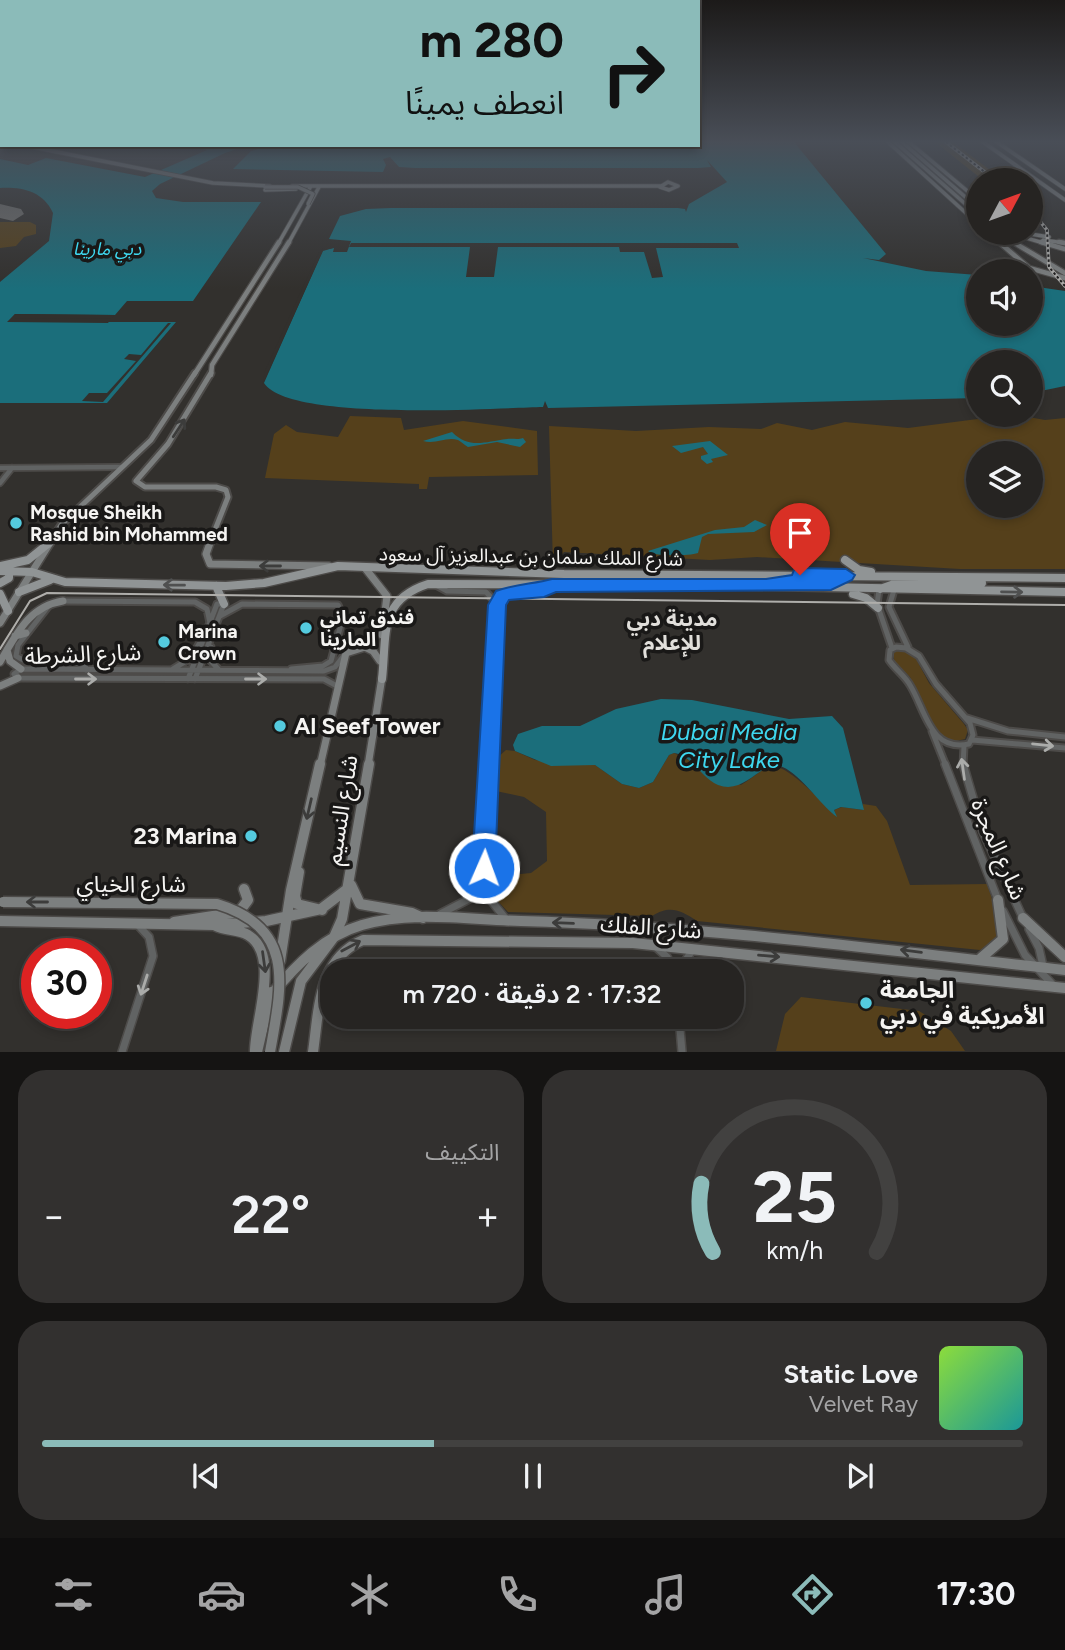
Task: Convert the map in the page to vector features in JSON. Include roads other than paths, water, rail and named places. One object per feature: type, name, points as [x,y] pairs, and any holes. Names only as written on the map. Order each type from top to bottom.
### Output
[{"type":"main road","points":[[0,583],[9,578],[3,569],[28,560],[50,542]]},
{"type":"main road","points":[[845,560],[863,571],[900,577]]},
{"type":"main road","name":"شارع الملك سلمان بن عبدالعزيز آل سعود","points":[[3,569],[32,572],[51,579],[216,586],[264,583],[338,566],[564,574],[1065,578]]},
{"type":"main road","points":[[766,586],[782,582],[831,583],[846,575]]},
{"type":"main road","points":[[19,592],[51,579]]},
{"type":"main road","points":[[879,590],[894,584],[994,583],[1002,579]]},
{"type":"main road","name":"شارع الملك سلمان بن عبدالعزيز آل سعود","points":[[431,584],[766,586],[1065,592]]},
{"type":"main road","points":[[382,679],[393,604],[406,590],[431,584]]},
{"type":"main road","points":[[216,586],[224,604]]},
{"type":"main road","points":[[814,588],[860,595],[877,608]]},
{"type":"main road","points":[[0,594],[8,611]]},
{"type":"street","points":[[291,191],[298,192],[305,202]]},
{"type":"street","points":[[269,255],[279,247],[309,196],[303,191]]},
{"type":"street","points":[[284,255],[284,245],[309,191]]},
{"type":"street","points":[[317,191],[284,255],[212,365],[211,377],[180,426],[137,483],[145,487],[216,487],[226,490],[228,495],[206,554],[210,564],[338,566]]},
{"type":"street","points":[[313,199],[325,191]]},
{"type":"street","points":[[942,191],[966,213]]},
{"type":"street","points":[[951,191],[966,204]]},
{"type":"street","points":[[959,191],[965,196],[966,193]]},
{"type":"street","points":[[1060,191],[1065,195]]},
{"type":"street","points":[[0,623],[50,542],[73,512],[112,480],[151,440],[240,306],[284,228],[305,202]]},
{"type":"street","points":[[1043,237],[1065,241]]},
{"type":"street","points":[[1043,243],[1065,249]]},
{"type":"street","points":[[1002,245],[1029,268],[1065,278]]},
{"type":"street","points":[[1018,245],[1065,273]]},
{"type":"street","points":[[241,319],[240,315],[252,298],[245,298]]},
{"type":"street","points":[[233,309],[240,306]]},
{"type":"street","points":[[197,360],[207,357]]},
{"type":"street","points":[[0,468],[107,469],[127,466]]},
{"type":"street","points":[[0,483],[12,468]]},
{"type":"street","points":[[107,469],[112,480]]},
{"type":"street","name":"شارع النسيم","points":[[284,1052],[297,988],[309,966],[334,937],[342,919],[349,881],[382,679],[380,660],[387,596],[365,568]]},
{"type":"street","points":[[349,881],[352,897],[360,906],[407,910],[428,919],[468,901],[478,888],[484,868],[497,605],[495,599],[486,592],[447,591],[431,584]]},
{"type":"street","points":[[497,605],[506,593],[544,590],[552,585]]},
{"type":"street","points":[[879,590],[877,608],[892,648],[911,650]]},
{"type":"street","points":[[894,590],[889,607],[905,644],[919,656],[942,693],[973,729],[972,740]]},
{"type":"street","points":[[0,662],[23,624],[46,604],[63,601],[195,602],[207,609],[210,623]]},
{"type":"street","points":[[63,601],[47,608],[15,651],[19,660],[76,661],[85,664],[86,670]]},
{"type":"street","points":[[192,679],[204,638],[217,604],[224,604],[214,632],[195,670]]},
{"type":"street","points":[[220,616],[242,604],[338,605],[343,617],[331,661],[323,666],[287,671]]},
{"type":"street","points":[[214,632],[209,657],[220,670]]},
{"type":"street","points":[[15,636],[26,633]]},
{"type":"street","points":[[171,670],[191,658],[204,638]]},
{"type":"street","points":[[346,653],[355,647],[366,646],[376,652],[380,660]]},
{"type":"street","name":"شارع المجرة","points":[[892,648],[889,660],[908,682],[932,731],[998,900],[1021,950],[1039,970],[1061,988]]},
{"type":"street","points":[[7,650],[10,661],[21,669]]},
{"type":"street","name":"شارع النسيم","points":[[256,1052],[271,995],[298,856],[346,653]]},
{"type":"street","name":"شارع الشرطة","points":[[337,686],[324,679],[18,678],[14,674],[21,669],[327,671],[346,653]]},
{"type":"street","points":[[0,686],[18,678]]},
{"type":"street","points":[[965,718],[1008,731],[1065,737]]},
{"type":"street","points":[[932,731],[943,742],[964,746],[972,740],[1000,740],[1065,748]]},
{"type":"street","name":"شارع المجرة","points":[[964,746],[961,760],[967,790],[1023,918],[1039,948],[1039,970]]},
{"type":"street","points":[[298,856],[296,901],[301,907],[322,910],[338,900],[349,881]]},
{"type":"street","points":[[484,868],[491,902],[509,921]]},
{"type":"street","points":[[165,925],[201,916],[236,914],[248,900],[244,889]]},
{"type":"street","points":[[979,959],[999,948],[1004,940],[998,900]]},
{"type":"street","name":"شارع الخياي","points":[[1,902],[218,904],[244,912],[265,929],[280,967],[280,1002],[270,1052]]},
{"type":"street","name":"شارع الخياي","points":[[0,921],[214,925],[322,910]]},
{"type":"street","points":[[1023,918],[1065,957]]},
{"type":"street","name":"شارع الفلك","points":[[271,995],[296,965],[334,937],[375,922],[428,919],[726,932],[979,959],[1039,970],[1065,970]]},
{"type":"street","points":[[122,1052],[153,956],[149,937],[137,924]]},
{"type":"street","points":[[214,925],[251,937],[264,955],[265,974],[255,1030],[256,1052]]},
{"type":"street","name":"شارع الفلك","points":[[313,1052],[330,967],[341,951],[357,941],[653,945],[1061,988]]},
{"type":"street","points":[[653,945],[668,959]]},
{"type":"street","points":[[684,959],[699,949]]},
{"type":"street","points":[[1032,984],[1039,970]]},
{"type":"street","points":[[680,1029],[682,1051]]},
{"type":"water","name":"دبي مارينا","points":[[28,191],[152,191],[156,198],[183,202],[261,202],[193,301],[127,301],[115,315],[15,314],[8,322],[176,322],[107,403],[0,403],[0,282],[49,241],[53,213],[44,200]]},
{"type":"water","points":[[711,191],[834,191],[886,254],[879,260],[863,258],[926,271],[966,274],[966,336],[1043,336],[1043,288],[1065,291],[1065,386],[1043,391],[1043,350],[966,350],[966,398],[548,408],[545,401],[543,407],[395,410],[311,403],[281,395],[264,383],[323,250],[334,248],[333,252],[347,252],[351,241],[329,239],[340,216],[366,209],[391,208],[678,208],[685,209],[686,212],[689,204]]},
{"type":"water","points":[[452,432],[471,442],[523,438],[526,442],[520,447],[497,442],[468,447],[454,439],[423,441]]},
{"type":"water","points":[[710,441],[728,455],[711,459],[713,462],[707,464],[701,459],[701,456],[708,454],[703,447],[681,453],[672,446]]},
{"type":"water","points":[[755,520],[767,525],[754,532],[708,534],[702,537],[698,553],[672,555],[648,551],[715,530],[744,527]]},
{"type":"water","name":"Dubai Media City Lake","points":[[661,699],[692,700],[789,719],[832,716],[843,728],[864,810],[841,807],[834,810],[837,817],[794,774],[779,766],[772,766],[736,786],[728,787],[712,782],[686,758],[674,753],[669,755],[653,782],[639,788],[622,784],[595,765],[551,766],[515,751],[513,745],[518,734],[542,726],[580,726],[616,709]]},
{"type":"tram line","points":[[0,649],[30,601],[47,593],[1065,605]]},
{"type":"railway","points":[[1043,225],[1047,230],[1049,267],[1065,286]]},
{"type":"place","name":"Mosque Sheikh Rashid bin Mohammed","points":[[16,523]]},
{"type":"place","name":"فندق تماني المارينا","points":[[306,628]]},
{"type":"place","name":"Marina Crown","points":[[164,642]]},
{"type":"place","name":"Al Seef Tower","points":[[280,726]]},
{"type":"place","name":"23 Marina","points":[[251,836]]},
{"type":"place","name":"الجامعة الأمريكية في دبي","points":[[866,1003]]},
{"type":"district","name":"مدينة دبي للإعلام","points":[[672,631]]}]
